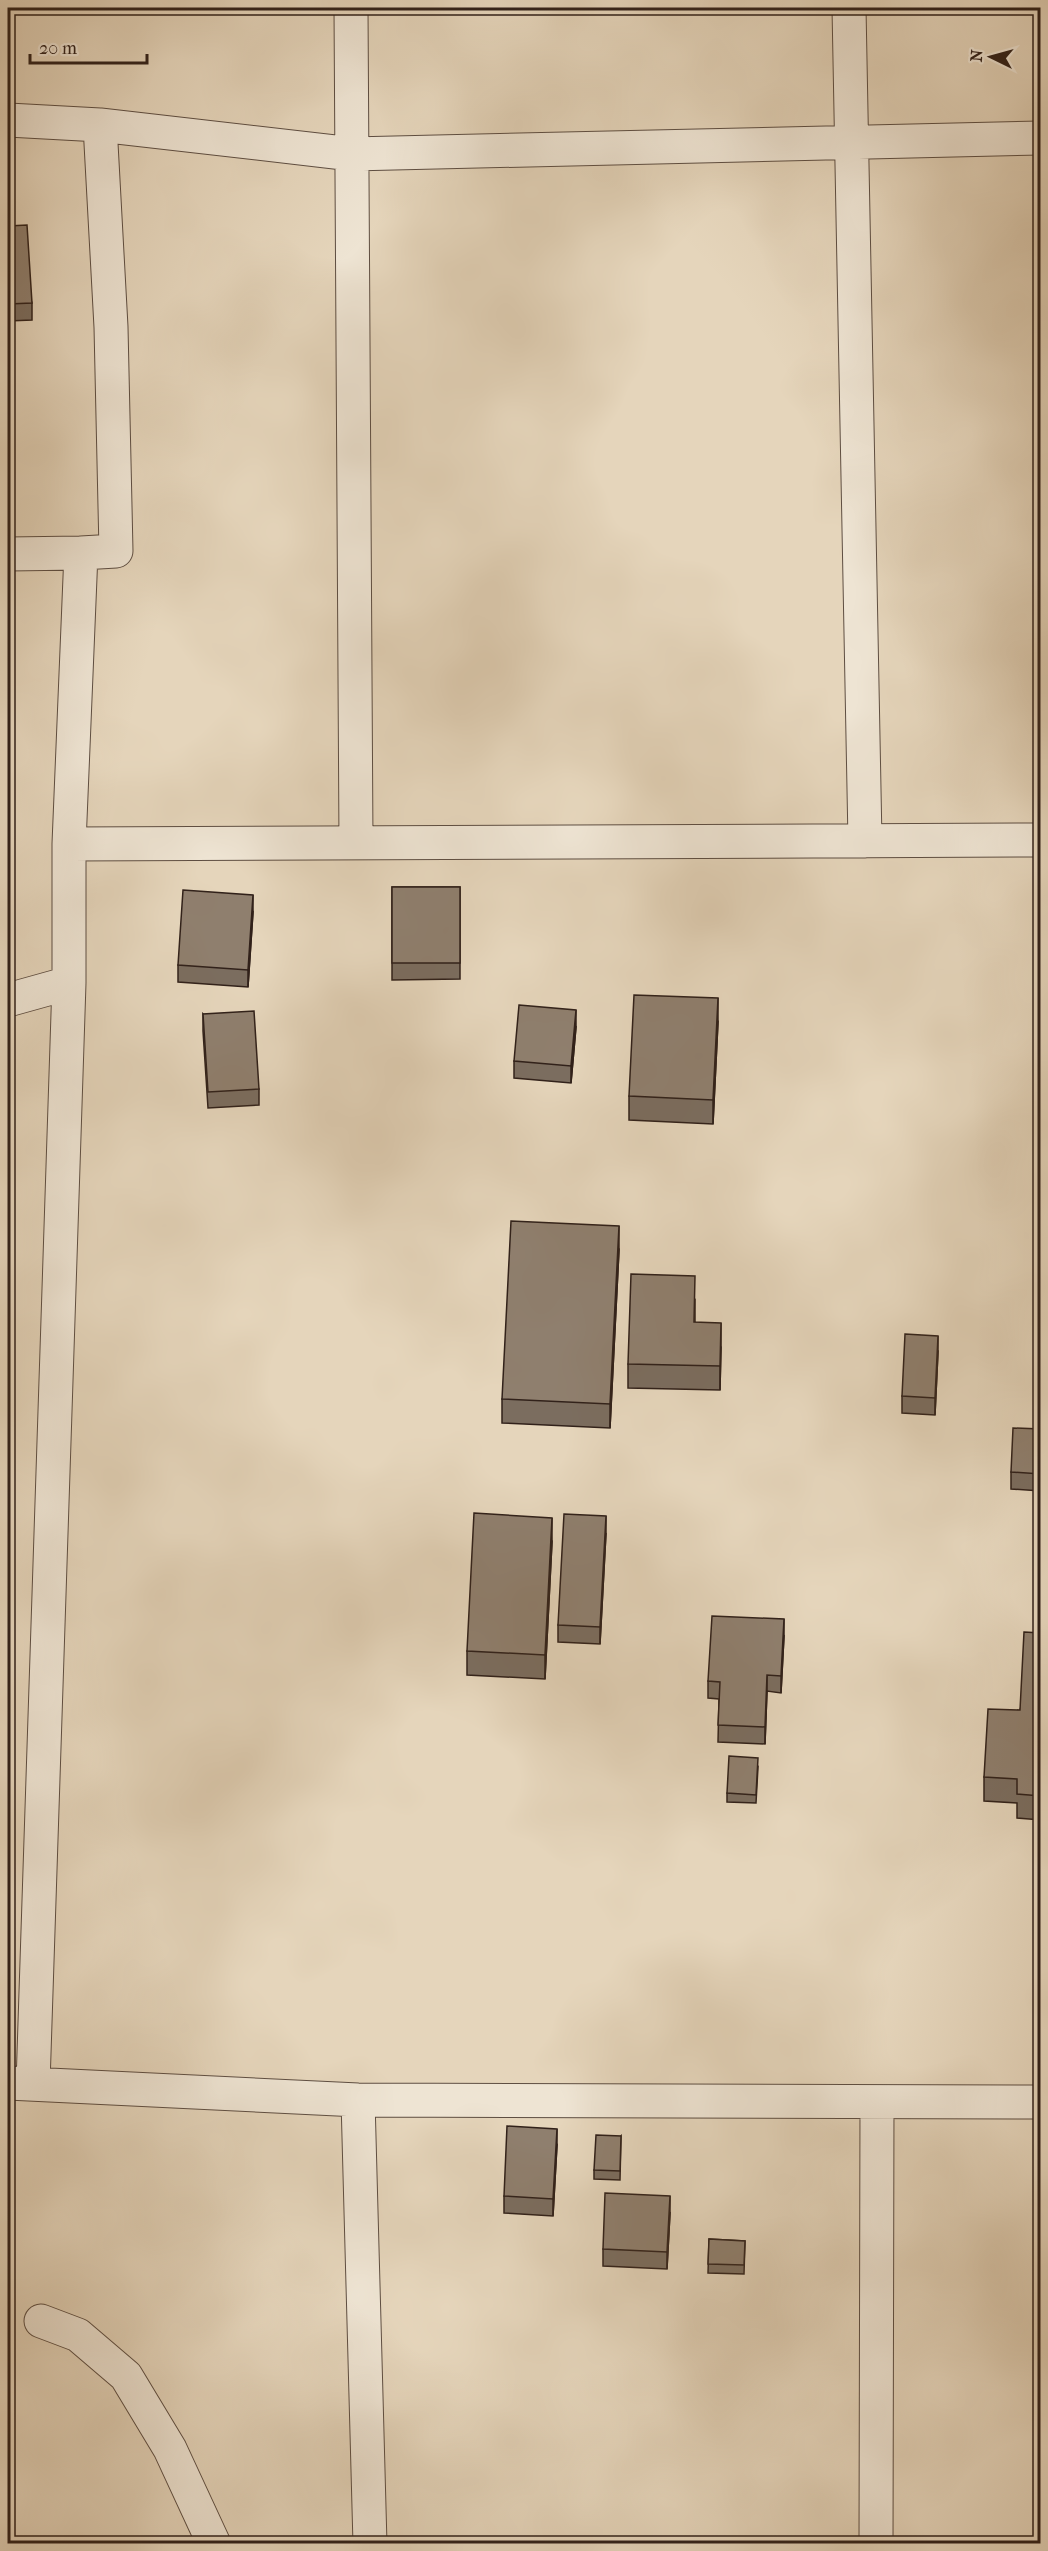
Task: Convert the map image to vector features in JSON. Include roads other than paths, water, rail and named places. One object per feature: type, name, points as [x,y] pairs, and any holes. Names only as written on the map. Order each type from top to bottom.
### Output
[{"type":"street","points":[[351,8],[356,843]]},
{"type":"street","points":[[849,8],[865,841]]},
{"type":"street","points":[[8,120],[100,125],[352,154],[1041,138]]},
{"type":"street","points":[[8,554],[116,551],[111,327],[100,125]]},
{"type":"street","points":[[81,553],[69,844],[69,983],[20,2084],[358,2100],[1041,2102]]},
{"type":"street","points":[[69,844],[1041,840]]},
{"type":"street","points":[[8,1000],[69,983]]},
{"type":"street","points":[[358,2100],[370,2544]]},
{"type":"street","points":[[876,2544],[877,2102]]},
{"type":"street","points":[[41,2321],[78,2335],[126,2376],[170,2449],[214,2544]]}]
